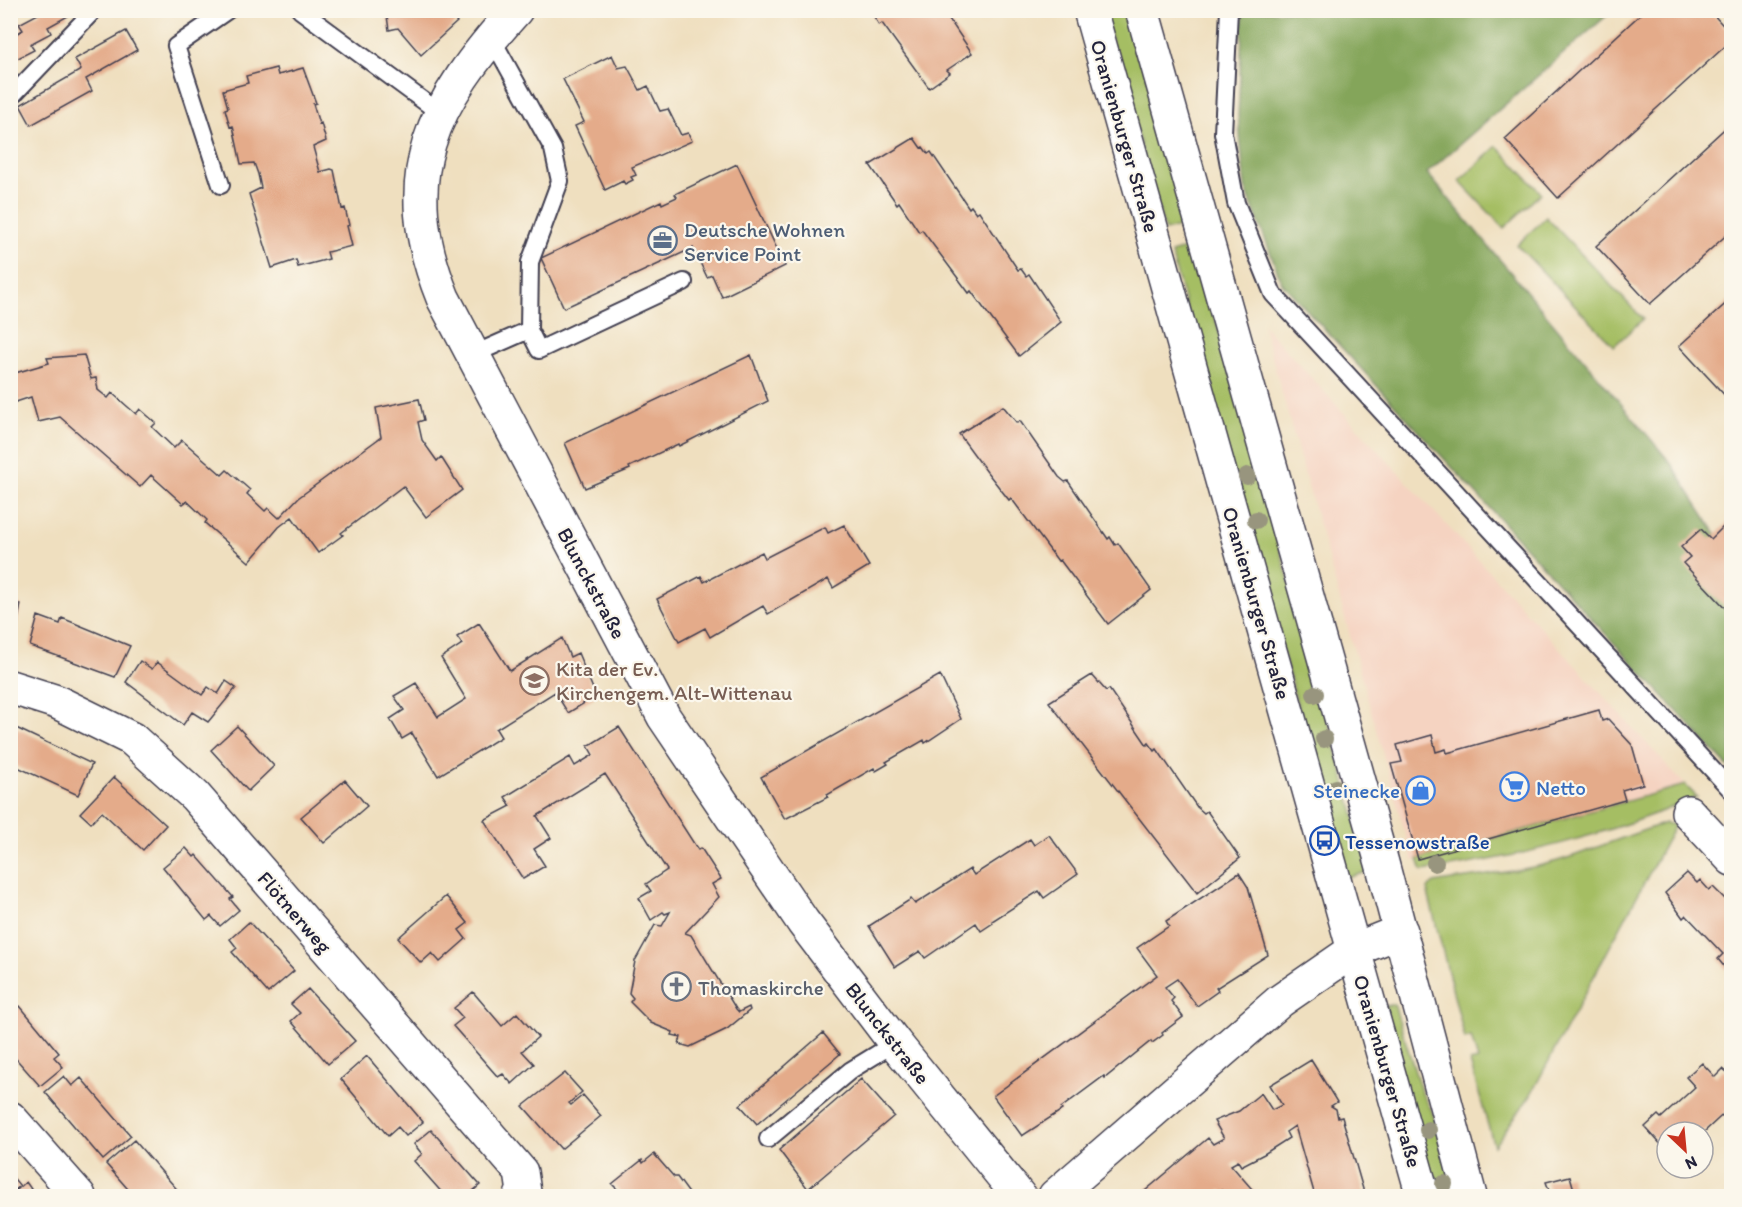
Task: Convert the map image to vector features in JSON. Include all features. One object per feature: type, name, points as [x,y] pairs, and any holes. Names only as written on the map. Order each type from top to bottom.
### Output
[{"type":"street","name":"Blunckstraße","points":[[516,10],[462,74],[440,113],[427,152],[421,186],[421,227],[436,281],[472,355],[664,717],[803,922],[895,1043],[1019,1197]]},
{"type":"street","name":"Oranienburger Straße","points":[[1090,10],[1423,1197]]},
{"type":"street","points":[[1142,10],[1401,931],[1470,1197]]},
{"type":"street","name":"Flötnerweg","points":[[10,687],[57,702],[132,739],[195,796],[521,1172],[524,1192],[521,1197]]},
{"type":"street","points":[[1688,812],[1731,859]]},
{"type":"street","points":[[1055,1197],[1280,1002],[1354,950],[1401,931]]},
{"type":"street","points":[[10,1118],[79,1197]]},
{"type":"lane","points":[[10,98],[94,10]]},
{"type":"lane","points":[[221,185],[176,45],[228,10]]},
{"type":"lane","points":[[300,10],[440,113]]},
{"type":"lane","points":[[1229,10],[1223,133],[1236,203],[1273,294],[1731,791]]},
{"type":"lane","points":[[491,37],[553,149],[560,180],[530,262],[529,330],[539,350],[684,282]]},
{"type":"lane","points":[[472,355],[529,330]]},
{"type":"lane","points":[[768,1139],[851,1070],[895,1043]]},
{"type":"shaded area","points":[[1263,325],[1685,785],[1413,861]]},
{"type":"green space","points":[[1103,11],[1128,11],[1189,224],[1165,231]]},
{"type":"green space","points":[[1243,11],[1612,11],[1427,173],[1670,462],[1731,557],[1731,770],[1282,283],[1245,187],[1238,116]]},
{"type":"green space","points":[[1497,146],[1541,193],[1504,228],[1459,181]]},
{"type":"green space","points":[[1546,217],[1643,319],[1614,346],[1517,245]]},
{"type":"green space","points":[[1195,246],[1370,871],[1346,878],[1171,253]]},
{"type":"green space","points":[[1685,785],[1697,797],[1597,834],[1491,860],[1422,871],[1418,859]]},
{"type":"green space","points":[[1665,823],[1675,825],[1530,1096],[1494,1146],[1470,1062],[1478,1060],[1471,1037],[1465,1039],[1427,889],[1434,883],[1544,865]]},
{"type":"green space","points":[[1394,1004],[1421,1091],[1432,1111],[1456,1196],[1435,1196],[1382,1007]]},
{"type":"building","points":[[39,10],[65,10],[68,16],[48,27],[51,33],[30,44],[34,50],[12,61],[16,67],[10,70],[10,37],[23,30],[19,24],[40,13]]},
{"type":"building","points":[[382,10],[447,10],[457,22],[421,55],[398,28],[389,30],[387,16]]},
{"type":"building","points":[[870,10],[943,10],[972,53],[947,70],[950,73],[929,88],[882,23],[879,25]]},
{"type":"building","points":[[1645,10],[1709,10],[1732,35],[1732,40],[1558,198],[1505,139]]},
{"type":"building","points":[[126,31],[137,50],[86,79],[92,91],[31,125],[20,105],[81,70],[75,59]]},
{"type":"building","points":[[612,55],[618,68],[627,66],[640,90],[648,86],[660,111],[668,109],[681,135],[688,133],[692,141],[632,167],[636,175],[631,177],[633,180],[625,184],[623,181],[605,190],[575,126],[584,122],[563,79]]},
{"type":"building","points":[[276,68],[278,75],[303,68],[316,103],[313,104],[326,141],[313,147],[320,172],[334,170],[342,209],[345,208],[352,246],[327,252],[329,259],[298,267],[296,260],[272,268],[249,194],[261,188],[258,174],[254,163],[241,164],[233,126],[230,127],[225,109],[228,108],[223,90],[248,83],[246,76]]},
{"type":"building","points":[[1732,122],[1732,230],[1650,304],[1596,246]]},
{"type":"building","points":[[914,138],[928,154],[931,152],[969,208],[971,206],[976,213],[979,211],[1018,270],[1021,269],[1026,276],[1029,274],[1061,322],[1019,356],[971,291],[969,293],[922,230],[919,232],[899,202],[897,204],[870,165]]},
{"type":"building","points":[[737,164],[785,266],[722,297],[712,275],[707,277],[693,248],[564,308],[541,258],[661,201],[662,204],[677,197],[675,194]]},
{"type":"building","points":[[1732,298],[1732,403],[1679,346]]},
{"type":"building","points":[[84,355],[91,379],[96,378],[98,390],[108,398],[112,393],[136,414],[140,409],[156,423],[152,427],[174,448],[182,440],[222,475],[227,470],[250,490],[247,494],[265,511],[268,508],[279,518],[298,498],[381,437],[376,408],[419,399],[424,420],[418,422],[422,440],[437,461],[441,457],[462,490],[426,517],[403,486],[318,553],[292,517],[279,527],[249,562],[205,523],[207,520],[187,501],[183,504],[151,475],[140,487],[60,417],[38,422],[31,397],[10,404],[10,364],[15,373],[49,363],[47,358]]},
{"type":"building","points":[[751,355],[768,401],[679,446],[678,444],[629,467],[630,469],[585,488],[565,443]]},
{"type":"building","points":[[1003,406],[1017,423],[1020,421],[1059,477],[1065,482],[1068,481],[1108,539],[1110,537],[1115,545],[1118,543],[1151,590],[1108,624],[959,434]]},
{"type":"building","points":[[1730,520],[1732,522],[1732,615],[1683,563],[1690,557],[1681,547],[1701,529],[1711,539]]},
{"type":"building","points":[[844,525],[869,566],[833,588],[828,579],[768,614],[763,606],[710,637],[705,628],[679,642],[657,599],[701,576],[704,582],[762,552],[765,558],[825,527],[828,533]]},
{"type":"building","points":[[10,602],[21,604],[14,640],[10,640]]},
{"type":"building","points":[[38,616],[60,624],[62,618],[130,646],[115,677],[30,646]]},
{"type":"building","points":[[479,623],[510,671],[562,638],[570,657],[578,653],[596,696],[568,713],[555,692],[496,729],[501,737],[438,776],[412,733],[402,739],[390,719],[404,710],[394,696],[416,683],[438,717],[466,699],[441,658],[462,644],[457,637]]},
{"type":"building","points":[[140,661],[152,669],[157,662],[202,695],[208,687],[218,694],[226,681],[236,688],[208,722],[192,712],[183,725],[126,682]]},
{"type":"building","points":[[940,675],[961,719],[925,743],[924,740],[886,762],[888,764],[876,771],[874,768],[827,795],[828,797],[785,819],[761,777]]},
{"type":"building","points":[[1092,675],[1106,691],[1109,689],[1147,745],[1149,743],[1155,751],[1157,749],[1197,807],[1204,813],[1207,811],[1240,858],[1197,893],[1049,702]]},
{"type":"building","name":"Netto","points":[[1599,710],[1602,721],[1608,719],[1632,745],[1643,784],[1622,790],[1625,800],[1418,859],[1391,764],[1402,762],[1397,745],[1432,735],[1436,752],[1446,749],[1447,753]]},
{"type":"building","points":[[237,726],[274,766],[248,791],[211,750]]},
{"type":"building","points":[[14,727],[92,764],[78,795],[13,765],[16,760],[10,757],[10,737]]},
{"type":"building","points":[[619,727],[698,850],[701,848],[721,879],[712,884],[719,897],[685,933],[691,935],[736,1009],[739,1012],[749,1007],[750,1010],[727,1029],[690,1047],[679,1044],[681,1037],[672,1035],[673,1032],[651,1023],[630,1002],[633,998],[629,993],[635,961],[655,925],[662,926],[670,912],[665,914],[663,912],[651,920],[639,898],[651,891],[646,884],[667,870],[605,774],[537,816],[551,838],[534,849],[545,866],[523,879],[484,820],[511,806],[505,797],[570,757],[575,766],[593,755],[588,746]]},
{"type":"building","points":[[114,777],[166,825],[143,850],[102,812],[91,823],[80,813]]},
{"type":"building","points":[[345,780],[367,806],[324,843],[301,817]]},
{"type":"building","points":[[1049,835],[1078,874],[1044,898],[1039,891],[992,921],[993,923],[981,931],[976,923],[925,958],[920,951],[895,967],[869,926],[911,899],[915,904],[970,869],[974,875],[1030,839],[1034,845]]},
{"type":"building","points":[[186,848],[194,857],[196,855],[233,897],[230,899],[239,910],[220,926],[211,916],[206,920],[163,867]]},
{"type":"building","points":[[1239,873],[1248,887],[1268,955],[1216,988],[1218,991],[1197,1006],[1177,979],[1165,987],[1174,998],[1171,1001],[1183,1017],[1162,1033],[1163,1035],[1152,1043],[1151,1041],[1105,1078],[1104,1076],[1061,1108],[1062,1110],[1022,1136],[993,1096],[1157,975],[1137,948],[1169,926],[1166,921]]},
{"type":"building","points":[[1687,873],[1697,883],[1700,880],[1709,890],[1713,887],[1732,906],[1732,966],[1727,970],[1718,959],[1723,954],[1686,915],[1683,918],[1665,893]]},
{"type":"building","points":[[446,896],[468,923],[459,930],[466,939],[440,962],[432,953],[421,963],[398,938]]},
{"type":"building","points":[[249,922],[294,971],[268,993],[232,952],[237,948],[230,939]]},
{"type":"building","points":[[308,989],[355,1041],[328,1064],[291,1021],[300,1013],[291,1004]]},
{"type":"building","points":[[473,992],[502,1026],[517,1013],[538,1037],[522,1051],[534,1064],[512,1084],[503,1074],[498,1077],[453,1026],[463,1018],[454,1008]]},
{"type":"building","points":[[10,1003],[16,1009],[20,1006],[59,1053],[54,1057],[63,1067],[40,1086],[10,1052]]},
{"type":"building","points":[[823,1033],[840,1054],[757,1124],[740,1105]]},
{"type":"building","points":[[367,1056],[423,1122],[406,1136],[398,1127],[388,1136],[341,1079]]},
{"type":"building","points":[[1311,1060],[1337,1102],[1331,1106],[1336,1109],[1338,1118],[1342,1117],[1365,1196],[1315,1196],[1295,1126],[1286,1132],[1289,1138],[1264,1154],[1241,1166],[1238,1161],[1231,1165],[1258,1196],[1227,1196],[1221,1190],[1213,1196],[1139,1196],[1208,1138],[1213,1144],[1224,1138],[1214,1121],[1239,1111],[1261,1093],[1272,1110],[1282,1105],[1270,1085]]},
{"type":"building","points":[[1702,1063],[1715,1077],[1723,1069],[1732,1076],[1732,1106],[1715,1122],[1655,1120],[1655,1138],[1645,1127],[1658,1115],[1661,1118],[1695,1087],[1686,1077]]},
{"type":"building","points":[[565,1073],[582,1092],[569,1103],[571,1105],[583,1095],[601,1116],[561,1149],[523,1106]]},
{"type":"building","points":[[64,1076],[72,1086],[81,1078],[131,1136],[103,1160],[45,1092]]},
{"type":"building","points":[[861,1079],[894,1116],[808,1189],[779,1150]]},
{"type":"building","points":[[431,1130],[480,1185],[467,1196],[445,1196],[414,1161],[422,1154],[414,1144]]},
{"type":"building","points":[[134,1140],[181,1194],[179,1196],[134,1196],[106,1164]]},
{"type":"building","points":[[654,1154],[674,1177],[677,1177],[691,1196],[624,1196],[612,1184],[642,1160],[643,1163]]},
{"type":"building","points":[[10,1174],[20,1186],[10,1193]]},
{"type":"building","points":[[1570,1176],[1575,1193],[1589,1189],[1591,1196],[1551,1196],[1546,1182]]},
{"type":"building","points":[[26,1182],[31,1189],[22,1196],[10,1196]]},
{"type":"place","name":"Deutsche Wohnen Service Point","points":[[663,241]]},
{"type":"place","name":"Kita der Ev. Kirchengem. Alt-Wittenau","points":[[535,680]]},
{"type":"place","name":"Netto","points":[[1515,787]]},
{"type":"place","name":"Steinecke","points":[[1421,790]]},
{"type":"place","name":"Tessenowstraße","points":[[1324,841]]},
{"type":"place","name":"Thomaskirche","points":[[677,987]]}]
